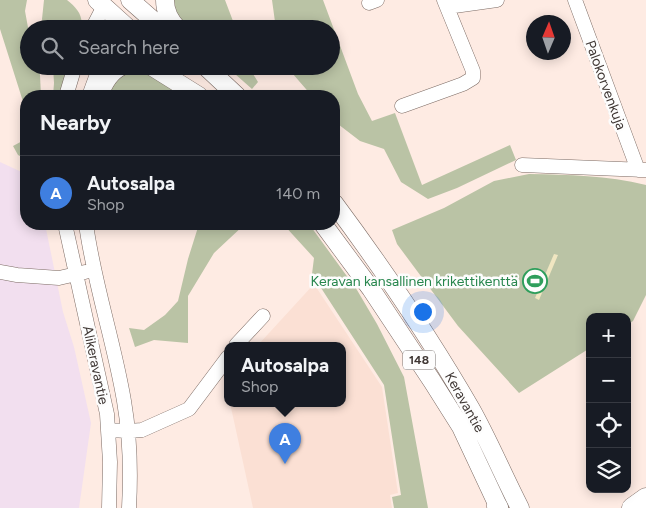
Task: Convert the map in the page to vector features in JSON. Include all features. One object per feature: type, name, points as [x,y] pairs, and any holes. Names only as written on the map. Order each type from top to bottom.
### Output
[{"type":"highway","points":[[632,508],[646,498]]},
{"type":"main road","points":[[165,0],[165,6],[172,20]]},
{"type":"main road","points":[[103,2],[119,20]]},
{"type":"main road","points":[[128,20],[136,2],[153,20]]},
{"type":"main road","points":[[102,90],[110,75]]},
{"type":"main road","points":[[165,75],[190,90]]},
{"type":"main road","points":[[180,75],[194,90]]},
{"type":"main road","points":[[215,75],[231,90]]},
{"type":"main road","points":[[218,75],[225,84]]},
{"type":"main road","name":"Keravantie","points":[[340,212],[432,345],[472,411],[520,508]]},
{"type":"main road","name":"Keravantie","points":[[328,230],[372,289],[461,427],[498,507]]},
{"type":"street","points":[[402,106],[463,84],[473,78],[473,70],[446,4],[497,0]]},
{"type":"street","name":"Palokorvenkuja","points":[[575,0],[642,170]]},
{"type":"street","points":[[96,20],[103,2]]},
{"type":"street","points":[[68,90],[72,75]]},
{"type":"street","points":[[91,90],[97,75]]},
{"type":"street","points":[[522,165],[642,170]]},
{"type":"street","name":"Alikeravantie","points":[[66,230],[107,414],[110,462],[109,508]]},
{"type":"street","name":"Alikeravantie","points":[[87,230],[94,269],[124,400],[129,432],[129,508]]},
{"type":"street","points":[[0,272],[59,278],[94,269]]},
{"type":"street","points":[[239,342],[263,316]]},
{"type":"street","points":[[108,430],[129,432],[142,430],[189,409],[224,361]]},
{"type":"shaded area","points":[[0,162],[20,171],[20,230],[46,230],[63,312],[74,347],[91,423],[79,508],[0,508]]},
{"type":"shaded area","points":[[314,284],[382,387],[398,493],[390,495],[392,508],[253,508],[231,407],[346,407],[346,342],[261,342]]},
{"type":"green space","points":[[0,0],[27,0],[25,11],[27,20],[20,20],[20,75],[40,75],[41,90],[20,90],[20,92],[0,29]]},
{"type":"green space","points":[[44,0],[67,0],[79,13],[81,20],[42,20]]},
{"type":"green space","points":[[172,0],[225,0],[233,20],[179,20]]},
{"type":"green space","points":[[272,0],[323,0],[330,20],[275,20]]},
{"type":"green space","points":[[340,46],[358,94],[372,121],[395,113],[422,185],[510,145],[516,160],[457,188],[428,199],[401,182],[384,149],[360,141],[340,126],[340,90],[307,90],[294,75],[340,75]]},
{"type":"green space","points":[[54,75],[65,75],[61,90],[53,90]]},
{"type":"green space","points":[[121,75],[150,75],[174,90],[108,90]]},
{"type":"green space","points":[[236,75],[254,75],[258,82],[252,89]]},
{"type":"green space","points":[[20,142],[20,156],[18,155],[13,146]]},
{"type":"green space","name":"Keravan kansallinen krikettikenttä","points":[[529,174],[573,175],[602,177],[646,185],[646,295],[633,321],[631,322],[631,313],[586,313],[586,351],[519,393],[458,326],[397,244],[392,230],[444,208],[494,181]]},
{"type":"green space","points":[[197,230],[239,230],[214,253],[188,296],[188,343],[154,340],[135,347],[129,328],[144,330],[165,315],[178,301]]},
{"type":"green space","points":[[288,230],[313,230],[357,290],[404,377],[428,508],[394,508],[392,497],[401,495],[384,385],[312,274],[314,258]]},
{"type":"sand","points":[[554,254],[558,255],[539,300],[535,298]]},
{"type":"place","name":"Keravan kansallinen krikettikenttä","points":[[535,281]]},
{"type":"place","name":"Autosalpa","points":[[285,464]]}]
